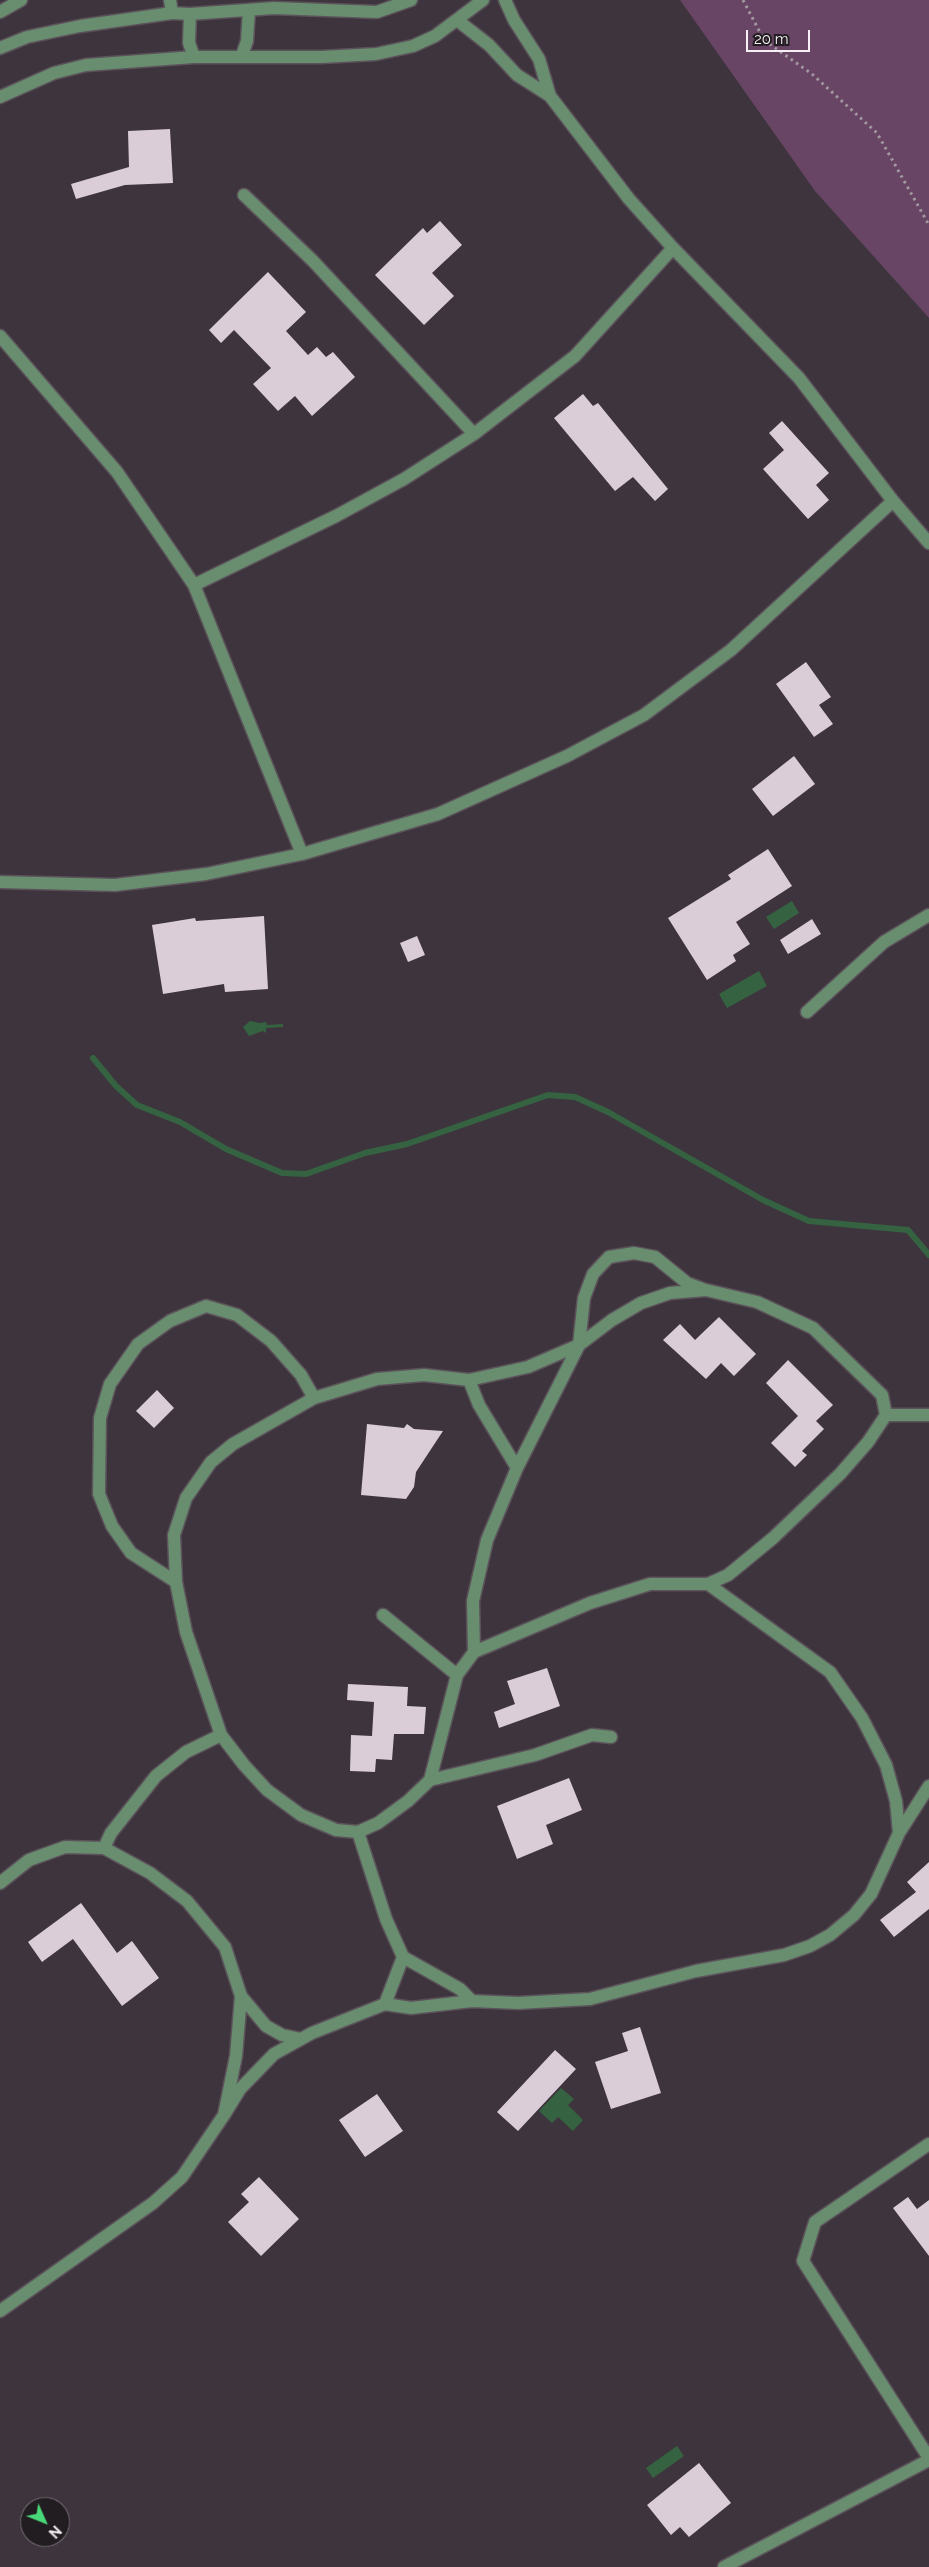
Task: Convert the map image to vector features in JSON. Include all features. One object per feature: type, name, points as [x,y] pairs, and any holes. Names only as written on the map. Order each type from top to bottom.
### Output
[{"type":"street","points":[[0,12],[20,0]]},
{"type":"street","points":[[170,0],[172,13]]},
{"type":"street","points":[[0,48],[27,37],[80,26],[172,13],[190,14],[274,8],[377,12],[411,0]]},
{"type":"street","points":[[0,96],[54,73],[86,65],[194,57],[321,58],[376,54],[413,46],[435,36],[483,0]]},
{"type":"street","points":[[505,0],[514,20],[539,59],[550,96]]},
{"type":"street","points":[[242,56],[247,41],[249,10]]},
{"type":"street","points":[[190,14],[189,43],[194,57]]},
{"type":"street","points":[[457,20],[489,46],[517,75],[550,96],[629,199],[673,248],[799,378],[893,501],[929,543]]},
{"type":"street","points":[[244,196],[312,261],[474,434]]},
{"type":"street","points":[[194,585],[336,516],[404,479],[474,434],[575,356],[673,248]]},
{"type":"street","points":[[0,336],[117,472],[194,585],[302,854]]},
{"type":"street","points":[[0,882],[115,885],[206,874],[302,854],[438,814],[567,756],[644,715],[731,650],[893,501]]},
{"type":"street","points":[[807,1012],[884,942],[929,915]]},
{"type":"street","points":[[430,1780],[457,1675],[474,1652],[590,1602],[650,1584],[708,1584],[728,1575],[772,1538],[840,1474],[868,1442],[886,1415],[882,1395],[812,1328],[781,1311],[757,1302],[706,1290],[687,1283],[655,1257],[634,1253],[609,1257],[593,1274],[584,1298],[580,1345],[517,1468],[487,1540],[473,1601],[474,1652]]},
{"type":"street","points":[[610,1737],[592,1735],[535,1755],[430,1780],[408,1801],[378,1823],[358,1832],[336,1830],[300,1815],[267,1790],[244,1765],[221,1735],[186,1632],[176,1582],[174,1535],[186,1498],[211,1462],[233,1444],[314,1398],[377,1379],[424,1375],[469,1380],[528,1367],[580,1345],[612,1320],[641,1303],[670,1293],[706,1290]]},
{"type":"street","points":[[176,1582],[131,1553],[112,1526],[99,1494],[100,1418],[110,1384],[138,1344],[170,1320],[206,1306],[237,1315],[271,1341],[301,1375],[314,1398]]},
{"type":"street","points":[[469,1380],[479,1405],[517,1468]]},
{"type":"street","points":[[886,1415],[929,1415]]},
{"type":"street","points":[[708,1584],[830,1672],[862,1718],[886,1764],[896,1801],[899,1833]]},
{"type":"street","points":[[382,1615],[457,1675]]},
{"type":"street","points":[[104,1848],[111,1834],[156,1776],[186,1752],[221,1735]]},
{"type":"street","points":[[0,2311],[153,2203],[182,2177],[240,2089],[274,2054],[301,2039],[385,2004],[411,2008],[472,2001],[518,2003],[590,1999],[696,1971],[784,1955],[810,1946],[830,1935],[854,1915],[871,1894],[899,1833],[929,1786]]},
{"type":"street","points":[[358,1832],[386,1919],[403,1957],[460,1989],[472,2001]]},
{"type":"street","points":[[0,1883],[29,1860],[65,1847],[104,1848],[150,1873],[187,1901],[225,1947],[241,1996],[266,2026],[282,2035],[301,2039]]},
{"type":"street","points":[[385,2004],[403,1957]]},
{"type":"street","points":[[224,2115],[236,2056],[241,1996]]},
{"type":"street","points":[[724,2567],[929,2459],[804,2261],[815,2222],[929,2144]]},
{"type":"path","points":[[743,0],[764,40],[812,74],[877,133],[929,225]]},
{"type":"shaded area","points":[[680,0],[929,0],[929,318],[815,191]]},
{"type":"shaded area","points":[[792,901],[799,913],[774,929],[766,917]]},
{"type":"shaded area","points":[[759,971],[767,986],[727,1008],[719,994]]},
{"type":"shaded area","points":[[250,1021],[266,1022],[267,1025],[283,1024],[283,1027],[266,1028],[266,1033],[263,1031],[249,1036],[243,1027]]},
{"type":"shaded area","points":[[561,2088],[574,2099],[568,2105],[583,2120],[573,2131],[558,2117],[552,2123],[539,2111]]},
{"type":"shaded area","points":[[677,2446],[684,2456],[653,2478],[646,2468]]},
{"type":"building","points":[[170,129],[173,183],[125,185],[76,199],[71,184],[129,167],[128,131]]},
{"type":"building","points":[[440,221],[462,245],[432,273],[454,296],[424,325],[375,275],[423,228],[427,233]]},
{"type":"building","points":[[268,272],[306,312],[286,331],[308,355],[317,347],[326,357],[333,352],[355,377],[312,416],[295,396],[278,411],[253,384],[271,368],[234,330],[221,343],[209,330]]},
{"type":"building","points":[[583,394],[593,406],[598,403],[668,489],[655,501],[633,477],[615,491],[554,418]]},
{"type":"building","points":[[782,421],[829,473],[816,485],[829,500],[808,519],[763,469],[784,450],[769,433]]},
{"type":"building","points":[[806,662],[831,697],[819,705],[833,724],[814,737],[776,684]]},
{"type":"building","points":[[794,756],[815,784],[773,816],[752,789]]},
{"type":"building","points":[[768,849],[792,886],[736,922],[750,944],[733,955],[736,961],[707,980],[668,918],[731,879],[728,875]]},
{"type":"building","points":[[264,916],[268,989],[225,992],[224,984],[163,994],[152,925],[195,918],[196,921]]},
{"type":"building","points":[[812,919],[821,934],[788,954],[780,940]]},
{"type":"building","points":[[417,936],[425,955],[408,962],[400,943]]},
{"type":"building","points":[[719,1317],[756,1354],[734,1376],[721,1363],[706,1379],[663,1340],[680,1324],[695,1340]]},
{"type":"building","points":[[788,1360],[833,1405],[816,1421],[824,1429],[802,1451],[807,1455],[795,1467],[771,1443],[798,1416],[766,1383]]},
{"type":"building","points":[[157,1390],[174,1408],[154,1428],[136,1411]]},
{"type":"building","points":[[367,1424],[404,1428],[407,1424],[414,1429],[443,1431],[416,1472],[414,1487],[406,1499],[361,1495]]},
{"type":"building","points":[[547,1668],[560,1706],[499,1728],[494,1712],[515,1704],[507,1681]]},
{"type":"building","points":[[348,1684],[408,1687],[407,1706],[426,1707],[424,1734],[394,1734],[392,1760],[376,1759],[375,1772],[350,1771],[351,1735],[372,1736],[374,1702],[347,1700]]},
{"type":"building","points":[[569,1778],[582,1810],[546,1825],[553,1844],[517,1859],[497,1806]]},
{"type":"building","points":[[929,1862],[929,1909],[894,1937],[880,1920],[916,1892],[907,1882]]},
{"type":"building","points":[[81,1903],[117,1953],[132,1941],[159,1978],[122,2006],[73,1939],[42,1962],[28,1942]]},
{"type":"building","points":[[640,2027],[661,2093],[611,2109],[595,2062],[628,2051],[622,2033]]},
{"type":"building","points":[[555,2050],[576,2069],[518,2131],[497,2112]]},
{"type":"building","points":[[377,2094],[403,2131],[365,2157],[339,2120]]},
{"type":"building","points":[[259,2177],[299,2219],[261,2256],[228,2222],[249,2202],[241,2194]]},
{"type":"building","points":[[908,2197],[917,2209],[929,2200],[929,2256],[893,2208]]},
{"type":"building","points":[[699,2463],[731,2503],[689,2537],[680,2527],[671,2535],[647,2505]]},
{"type":"waterway","points":[[93,1058],[116,1086],[137,1105],[180,1122],[226,1149],[282,1173],[306,1174],[365,1153],[407,1144],[548,1095],[575,1097],[608,1112],[763,1200],[809,1221],[908,1230],[929,1255]]}]
